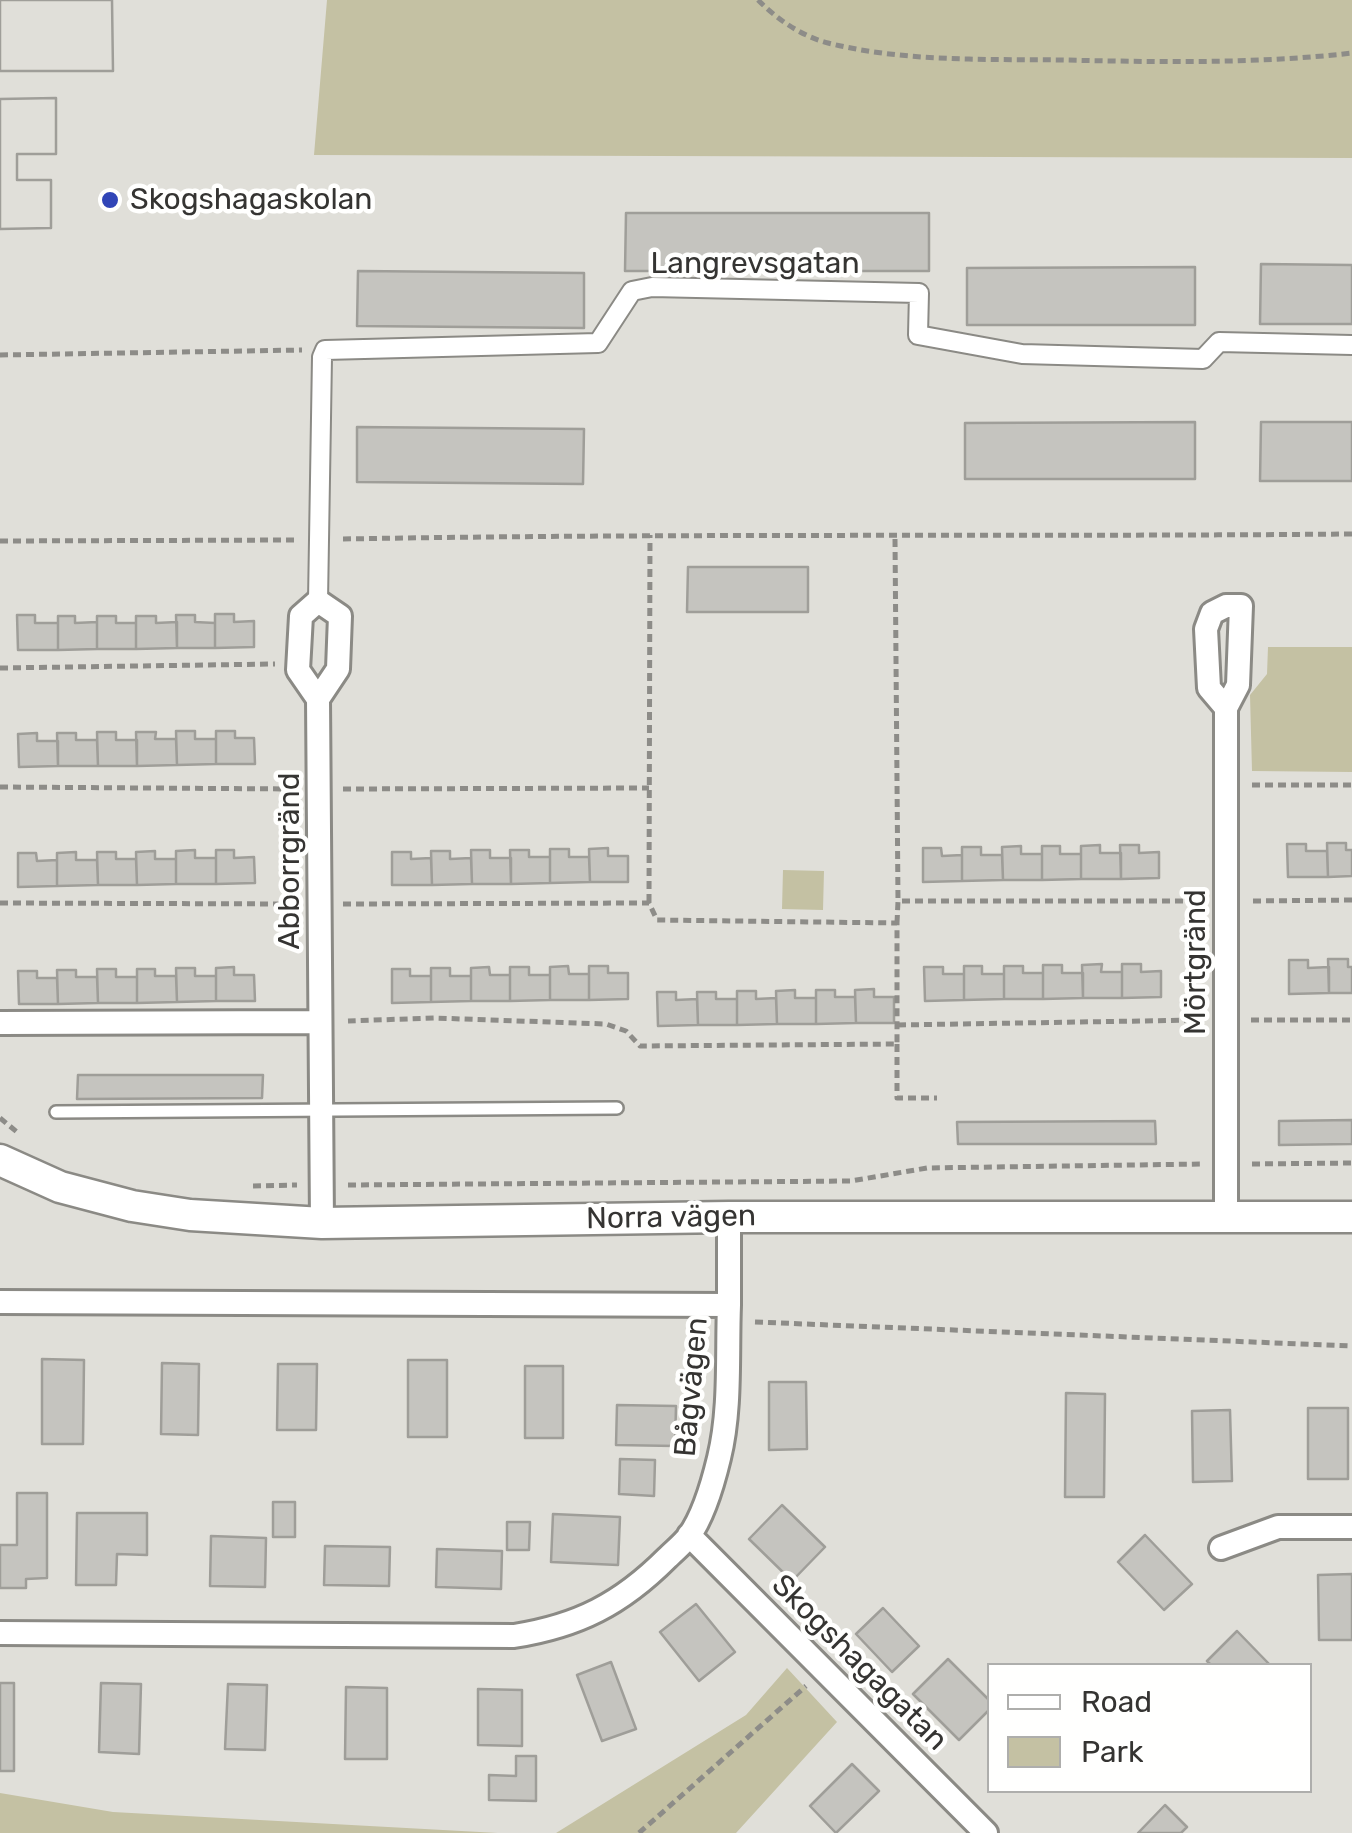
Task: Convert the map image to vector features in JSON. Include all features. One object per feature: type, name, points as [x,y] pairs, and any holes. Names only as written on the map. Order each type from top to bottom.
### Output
[{"type":"street","name":"Langrevsgatan","points":[[326,350],[598,343],[632,292],[652,287],[919,292],[918,335],[1022,354],[1203,359],[1219,342],[1352,345]]},
{"type":"street","points":[[298,664],[301,616],[318,601],[322,357],[326,350]]},
{"type":"street","name":"Abborrgränd","points":[[318,601],[340,616],[338,669],[318,699]]},
{"type":"street","name":"Abborrgränd","points":[[298,664],[318,699],[322,1223]]},
{"type":"street","name":"Mörtgränd","points":[[1226,708],[1226,1217]]},
{"type":"street","points":[[0,1023],[320,1022]]},
{"type":"street","name":"Norra vägen","points":[[0,1160],[60,1186],[132,1206],[322,1223],[1352,1216]]},
{"type":"street","points":[[728,1313],[729,1218]]},
{"type":"street","name":"Bågvägen","points":[[0,1302],[728,1313],[720,1455],[689,1535],[644,1579],[589,1616],[555,1629],[514,1636],[0,1633]]},
{"type":"street","points":[[1222,1548],[1278,1527],[1352,1526]]},
{"type":"street","name":"Skogshagagatan","points":[[689,1535],[986,1833]]},
{"type":"lane","points":[[56,1112],[617,1108]]},
{"type":"path","points":[[758,0],[778,20],[824,42],[884,54],[1105,61],[1261,59],[1352,53]]},
{"type":"path","points":[[0,354],[326,350]]},
{"type":"path","points":[[650,534],[650,903],[657,920],[897,923]]},
{"type":"path","points":[[0,541],[650,534],[894,537],[1352,534]]},
{"type":"path","points":[[894,537],[897,1098],[937,1098]]},
{"type":"path","points":[[0,668],[298,664]]},
{"type":"path","points":[[1224,785],[1352,785]]},
{"type":"path","points":[[898,900],[1352,900]]},
{"type":"path","points":[[0,903],[650,903]]},
{"type":"path","points":[[320,1022],[434,1018],[606,1024],[626,1031],[640,1046],[898,1044]]},
{"type":"path","points":[[898,1024],[1352,1020]]},
{"type":"path","points":[[0,1118],[29,1141]]},
{"type":"path","points":[[250,1186],[851,1181],[926,1168],[1352,1163]]},
{"type":"path","points":[[728,1313],[1352,1346]]},
{"type":"path","points":[[640,1833],[824,1670]]},
{"type":"green space","points":[[327,0],[1352,0],[1352,158],[314,155]]},
{"type":"green space","points":[[1268,647],[1352,647],[1352,772],[1252,771],[1250,695],[1267,674]]},
{"type":"green space","points":[[783,870],[824,871],[823,910],[782,909]]},
{"type":"green space","points":[[787,1668],[837,1722],[736,1833],[556,1833],[746,1715]]},
{"type":"green space","points":[[0,1793],[113,1812],[498,1833],[0,1833]]},
{"type":"building","points":[[0,0],[112,0],[113,71],[0,71]]},
{"type":"building","points":[[0,0],[112,0],[113,71],[0,71]]},
{"type":"building","points":[[56,98],[56,154],[17,154],[17,180],[51,180],[51,228],[0,229],[0,99]]},
{"type":"building","points":[[56,98],[56,154],[17,154],[17,180],[51,180],[51,228],[0,229],[0,99]]},
{"type":"building","points":[[626,213],[929,213],[929,271],[625,271]]},
{"type":"building","points":[[1261,264],[1352,265],[1352,324],[1260,324]]},
{"type":"building","points":[[1195,267],[1195,325],[967,325],[967,268]]},
{"type":"building","points":[[358,271],[584,273],[584,328],[357,326]]},
{"type":"building","points":[[1195,422],[1195,479],[965,479],[965,423]]},
{"type":"building","points":[[1261,422],[1352,422],[1352,481],[1260,481]]},
{"type":"building","points":[[357,427],[584,429],[583,484],[357,482]]},
{"type":"building","points":[[688,567],[808,567],[808,612],[687,612]]},
{"type":"building","points":[[215,614],[234,614],[234,622],[254,621],[254,647],[215,648]]},
{"type":"building","points":[[17,615],[35,615],[35,623],[58,623],[58,650],[18,650]]},
{"type":"building","points":[[176,615],[195,615],[195,622],[215,623],[215,648],[177,648]]},
{"type":"building","points":[[58,616],[75,616],[75,623],[97,622],[97,649],[58,650]]},
{"type":"building","points":[[97,616],[116,616],[116,623],[136,623],[136,649],[97,649]]},
{"type":"building","points":[[136,616],[156,616],[156,623],[177,622],[177,648],[136,649]]},
{"type":"building","points":[[176,731],[195,731],[195,739],[216,739],[216,764],[177,765]]},
{"type":"building","points":[[216,731],[235,731],[235,738],[254,738],[255,764],[216,764]]},
{"type":"building","points":[[97,732],[116,732],[116,740],[137,740],[137,766],[98,766]]},
{"type":"building","points":[[136,732],[156,732],[155,739],[176,739],[177,765],[137,766]]},
{"type":"building","points":[[37,733],[37,741],[58,741],[58,766],[19,767],[18,734]]},
{"type":"building","points":[[57,733],[76,733],[76,740],[97,740],[98,766],[58,766]]},
{"type":"building","points":[[1327,843],[1346,843],[1346,850],[1352,850],[1352,876],[1328,877]]},
{"type":"building","points":[[1287,844],[1306,844],[1306,851],[1327,851],[1328,877],[1288,877]]},
{"type":"building","points":[[1100,845],[1100,853],[1121,853],[1121,879],[1081,879],[1081,846]]},
{"type":"building","points":[[1120,845],[1139,845],[1139,853],[1159,852],[1159,878],[1121,879]]},
{"type":"building","points":[[1021,846],[1021,854],[1042,854],[1042,880],[1003,880],[1002,847]]},
{"type":"building","points":[[1042,846],[1060,846],[1060,854],[1081,854],[1081,879],[1042,880]]},
{"type":"building","points":[[962,847],[981,847],[981,855],[1002,855],[1003,880],[962,881]]},
{"type":"building","points":[[608,848],[608,856],[628,856],[628,882],[590,882],[589,849]]},
{"type":"building","points":[[923,848],[941,848],[942,856],[962,855],[962,881],[923,882]]},
{"type":"building","points":[[550,849],[569,849],[569,857],[589,857],[590,882],[550,883]]},
{"type":"building","points":[[195,850],[195,858],[216,858],[216,884],[176,884],[176,851]]},
{"type":"building","points":[[216,850],[234,850],[234,858],[254,857],[255,883],[216,884]]},
{"type":"building","points":[[471,850],[490,850],[490,858],[511,858],[511,884],[472,884]]},
{"type":"building","points":[[510,850],[529,850],[529,857],[550,857],[550,883],[511,884]]},
{"type":"building","points":[[155,851],[155,859],[176,859],[176,884],[137,885],[136,852]]},
{"type":"building","points":[[431,851],[450,851],[450,859],[471,858],[472,884],[432,885]]},
{"type":"building","points":[[76,852],[76,860],[97,860],[98,885],[57,886],[57,853]]},
{"type":"building","points":[[97,852],[116,852],[116,859],[136,859],[137,885],[98,885]]},
{"type":"building","points":[[392,852],[411,852],[411,859],[431,858],[432,885],[392,885]]},
{"type":"building","points":[[18,853],[36,853],[37,861],[57,860],[57,886],[18,887]]},
{"type":"building","points":[[1328,959],[1348,959],[1348,967],[1352,967],[1352,993],[1329,993]]},
{"type":"building","points":[[1289,960],[1308,960],[1308,968],[1329,967],[1329,993],[1289,994]]},
{"type":"building","points":[[1102,964],[1101,972],[1122,972],[1122,998],[1083,998],[1082,965]]},
{"type":"building","points":[[1122,964],[1141,964],[1141,972],[1161,971],[1161,997],[1122,998]]},
{"type":"building","points":[[1043,965],[1062,965],[1062,973],[1083,973],[1083,998],[1043,999]]},
{"type":"building","points":[[568,966],[569,974],[589,974],[589,1000],[550,1000],[550,967]]},
{"type":"building","points":[[589,966],[608,966],[608,973],[628,973],[628,999],[589,1000]]},
{"type":"building","points":[[964,966],[982,966],[982,974],[1004,974],[1004,999],[964,1000]]},
{"type":"building","points":[[1004,966],[1023,966],[1023,973],[1043,973],[1043,999],[1004,999]]},
{"type":"building","points":[[234,967],[234,975],[254,975],[255,1001],[216,1001],[216,968]]},
{"type":"building","points":[[489,967],[490,975],[510,975],[510,1001],[471,1001],[471,968]]},
{"type":"building","points":[[510,967],[529,967],[529,975],[550,975],[550,1000],[510,1001]]},
{"type":"building","points":[[924,967],[943,967],[943,974],[964,974],[964,1000],[925,1001]]},
{"type":"building","points":[[176,968],[195,968],[195,976],[216,976],[216,1001],[177,1002]]},
{"type":"building","points":[[431,968],[450,968],[450,976],[471,976],[471,1001],[431,1002]]},
{"type":"building","points":[[97,969],[116,969],[116,977],[137,977],[137,1003],[98,1003]]},
{"type":"building","points":[[137,969],[155,969],[155,976],[176,976],[177,1002],[137,1003]]},
{"type":"building","points":[[392,969],[410,969],[410,976],[431,976],[431,1002],[392,1003]]},
{"type":"building","points":[[57,970],[76,970],[76,977],[97,977],[98,1003],[58,1004]]},
{"type":"building","points":[[18,971],[37,971],[37,978],[57,978],[58,1004],[19,1004]]},
{"type":"building","points":[[874,989],[874,997],[894,997],[894,1023],[856,1023],[855,990]]},
{"type":"building","points":[[795,990],[795,998],[816,998],[816,1024],[777,1024],[776,991]]},
{"type":"building","points":[[816,990],[835,990],[835,997],[855,997],[856,1023],[816,1024]]},
{"type":"building","points":[[737,991],[756,991],[756,999],[776,998],[777,1024],[737,1025]]},
{"type":"building","points":[[657,992],[676,992],[676,1000],[697,999],[698,1025],[658,1026]]},
{"type":"building","points":[[697,992],[716,992],[716,999],[737,999],[737,1025],[698,1025]]},
{"type":"building","points":[[78,1075],[263,1075],[262,1098],[77,1099]]},
{"type":"building","points":[[1352,1120],[1352,1144],[1279,1145],[1279,1121]]},
{"type":"building","points":[[1155,1121],[1156,1144],[958,1144],[957,1122]]},
{"type":"building","points":[[42,1359],[84,1360],[83,1444],[42,1444]]},
{"type":"building","points":[[408,1360],[447,1360],[447,1437],[408,1437]]},
{"type":"building","points":[[162,1363],[199,1364],[198,1435],[161,1434]]},
{"type":"building","points":[[278,1364],[317,1364],[316,1430],[277,1430]]},
{"type":"building","points":[[525,1366],[563,1366],[563,1438],[525,1438]]},
{"type":"building","points":[[769,1382],[806,1382],[807,1449],[769,1450]]},
{"type":"building","points":[[1066,1393],[1105,1394],[1104,1497],[1065,1497]]},
{"type":"building","points":[[617,1405],[676,1406],[675,1446],[616,1445]]},
{"type":"building","points":[[1308,1408],[1348,1408],[1348,1479],[1308,1479]]},
{"type":"building","points":[[1230,1410],[1232,1481],[1193,1482],[1192,1411]]},
{"type":"building","points":[[620,1459],[655,1460],[654,1496],[619,1494]]},
{"type":"building","points":[[17,1493],[47,1493],[47,1578],[26,1579],[26,1588],[0,1588],[0,1545],[17,1545]]},
{"type":"building","points":[[273,1502],[295,1502],[295,1537],[273,1537]]},
{"type":"building","points":[[782,1505],[825,1547],[792,1581],[749,1539]]},
{"type":"building","points":[[77,1513],[147,1513],[147,1555],[117,1554],[116,1585],[76,1585]]},
{"type":"building","points":[[553,1514],[620,1517],[618,1565],[551,1562]]},
{"type":"building","points":[[507,1522],[530,1522],[529,1550],[507,1550]]},
{"type":"building","points":[[1145,1535],[1192,1584],[1164,1610],[1118,1562]]},
{"type":"building","points":[[211,1536],[266,1538],[265,1587],[210,1586]]},
{"type":"building","points":[[325,1546],[390,1547],[389,1586],[324,1585]]},
{"type":"building","points":[[437,1549],[502,1551],[501,1589],[436,1587]]},
{"type":"building","points":[[1352,1574],[1352,1640],[1319,1640],[1318,1575]]},
{"type":"building","points":[[696,1604],[735,1652],[699,1681],[660,1632]]},
{"type":"building","points":[[883,1608],[919,1646],[892,1672],[856,1634]]},
{"type":"building","points":[[1237,1631],[1268,1663],[1209,1663]]},
{"type":"building","points":[[948,1659],[987,1698],[987,1712],[959,1740],[913,1694]]},
{"type":"building","points":[[611,1662],[636,1729],[602,1741],[577,1675]]},
{"type":"building","points":[[0,1683],[14,1683],[14,1771],[0,1771]]},
{"type":"building","points":[[101,1683],[141,1684],[139,1754],[99,1752]]},
{"type":"building","points":[[228,1684],[267,1685],[265,1750],[225,1749]]},
{"type":"building","points":[[346,1687],[387,1688],[387,1759],[345,1759]]},
{"type":"building","points":[[478,1689],[522,1690],[522,1746],[478,1745]]},
{"type":"building","points":[[516,1756],[536,1756],[536,1801],[489,1800],[489,1775],[516,1776]]},
{"type":"building","points":[[852,1764],[879,1791],[836,1833],[810,1806]]},
{"type":"building","points":[[1165,1805],[1187,1827],[1181,1833],[1138,1833]]},
{"type":"place","name":"Skogshagaskolan","points":[[110,200]]}]
